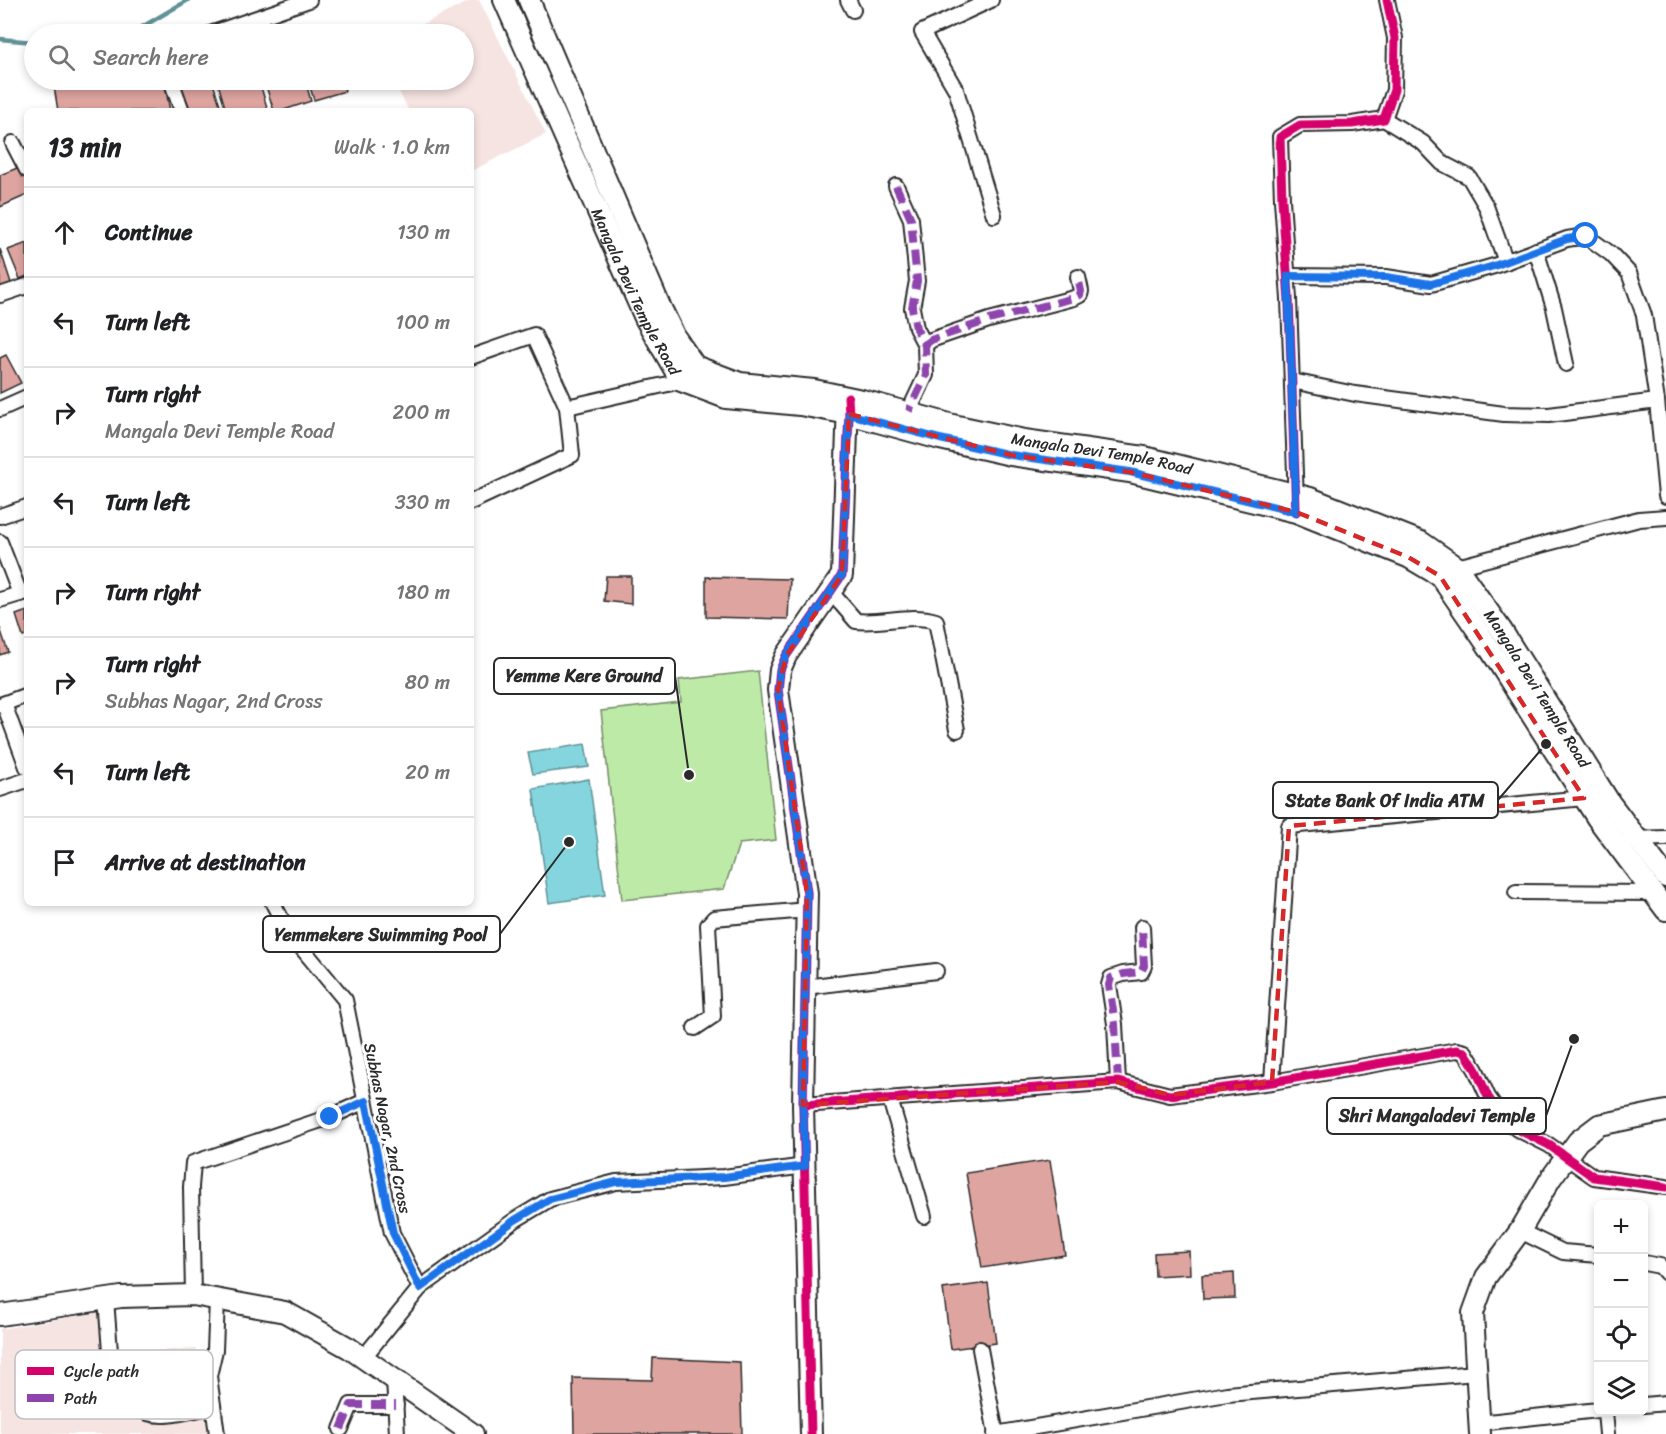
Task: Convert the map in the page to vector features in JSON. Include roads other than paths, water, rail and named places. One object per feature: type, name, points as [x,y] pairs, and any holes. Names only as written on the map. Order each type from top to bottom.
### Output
[{"type":"main road","name":"Mangala Devi Temple Road","points":[[504,0],[645,318],[688,373],[726,398],[909,411],[953,425],[1024,440],[1144,457],[1296,503],[1408,557],[1449,572],[1502,631],[1610,803],[1666,877]]},
{"type":"main road","name":"Mangala Devi Temple Road","points":[[529,0],[675,337],[688,373]]},
{"type":"main road","name":"Mangala Devi Temple Road","points":[[848,406],[940,439],[1011,455],[1130,472],[1296,503]]},
{"type":"main road","points":[[811,1434],[803,1105],[807,893],[778,690],[780,670],[786,656],[842,575],[848,406]]},
{"type":"main road","name":"Mangala Devi Temple Road","points":[[1449,572],[1488,645],[1584,798],[1666,910]]},
{"type":"main road","points":[[1479,1429],[1473,1313],[1486,1277],[1520,1231],[1578,1141],[1599,1125],[1666,1111]]},
{"type":"main road","points":[[0,1315],[121,1297],[193,1295],[285,1312],[363,1358],[473,1434]]},
{"type":"street","points":[[239,24],[309,0]]},
{"type":"street","points":[[991,0],[922,32],[956,90],[994,216]]},
{"type":"street","points":[[1384,118],[1394,90],[1395,38],[1388,0]]},
{"type":"street","points":[[175,90],[181,108]]},
{"type":"street","points":[[1296,503],[1288,276],[1280,137],[1300,125],[1352,124],[1384,118],[1423,143],[1442,163],[1469,177],[1486,206],[1506,262]]},
{"type":"street","points":[[13,143],[24,164]]},
{"type":"street","points":[[896,186],[911,219],[917,280],[912,308],[916,328],[925,345],[927,375],[909,411]]},
{"type":"street","points":[[1288,276],[1386,277],[1431,284],[1506,262],[1567,239],[1586,236],[1611,254],[1629,273],[1644,315],[1657,401],[1666,496]]},
{"type":"street","points":[[1536,250],[1554,308],[1566,364]]},
{"type":"street","points":[[925,345],[931,340],[989,320],[1080,296],[1082,291],[1078,277]]},
{"type":"street","points":[[0,295],[24,287]]},
{"type":"street","points":[[474,356],[534,335],[567,407],[572,455],[474,501]]},
{"type":"street","points":[[567,407],[688,373]]},
{"type":"street","points":[[1292,381],[1355,394],[1504,414],[1549,415],[1657,401]]},
{"type":"street","points":[[0,408],[24,398]]},
{"type":"street","points":[[0,516],[24,508]]},
{"type":"street","points":[[1449,572],[1639,519],[1666,517]]},
{"type":"street","points":[[0,542],[23,593],[0,600]]},
{"type":"street","points":[[830,591],[856,621],[870,622],[918,617],[936,621],[957,730]]},
{"type":"street","points":[[24,696],[2,705],[24,760]]},
{"type":"street","points":[[0,789],[24,781]]},
{"type":"street","points":[[1272,1082],[1289,826],[1584,798]]},
{"type":"street","points":[[1616,843],[1637,838],[1666,838]]},
{"type":"street","points":[[1516,892],[1654,893]]},
{"type":"street","name":"Subhas Nagar, 2nd Cross","points":[[275,906],[287,930],[345,1000],[393,1233],[420,1288]]},
{"type":"street","points":[[695,1029],[713,1016],[708,925],[714,918],[807,910]]},
{"type":"street","points":[[1118,1082],[1109,985],[1111,978],[1141,972],[1144,966],[1142,927]]},
{"type":"street","points":[[805,987],[936,971]]},
{"type":"street","points":[[803,1105],[1118,1082],[1170,1095],[1272,1082],[1457,1050],[1465,1052],[1500,1114],[1517,1129],[1549,1145],[1594,1177],[1666,1187]]},
{"type":"street","points":[[890,1099],[924,1216]]},
{"type":"street","points":[[193,1295],[191,1187],[193,1163],[330,1117],[366,1101]]},
{"type":"street","points":[[363,1358],[420,1288],[515,1220],[550,1199],[616,1182],[724,1177],[805,1166]]},
{"type":"street","points":[[1520,1231],[1563,1252],[1594,1255]]},
{"type":"street","points":[[1648,1264],[1660,1266],[1666,1273]]},
{"type":"street","points":[[106,1299],[110,1350]]},
{"type":"street","points":[[213,1359],[217,1300]]},
{"type":"street","points":[[981,1349],[996,1434],[1227,1394],[1476,1373]]},
{"type":"street","points":[[394,1379],[397,1434]]},
{"type":"street","points":[[1648,1405],[1666,1403]]},
{"type":"street","points":[[341,1429],[351,1404],[396,1405]]},
{"type":"street","points":[[213,1406],[217,1434]]},
{"type":"street","points":[[1479,1429],[1594,1411]]},
{"type":"street","points":[[1605,1416],[1607,1434]]},
{"type":"water","points":[[585,744],[589,767],[533,774],[528,753]]},
{"type":"water","points":[[589,779],[605,895],[549,903],[533,789]]},
{"type":"waterway","points":[[147,24],[188,0]]},
{"type":"waterway","points":[[0,39],[24,41]]},
{"type":"place","name":"State Bank Of India ATM","points":[[1546,744]]},
{"type":"place","name":"Yemme Kere Ground","points":[[689,775]]},
{"type":"place","name":"Yemmekere Swimming Pool","points":[[569,842]]},
{"type":"place","name":"Shri Mangaladevi Temple","points":[[1574,1039]]}]
